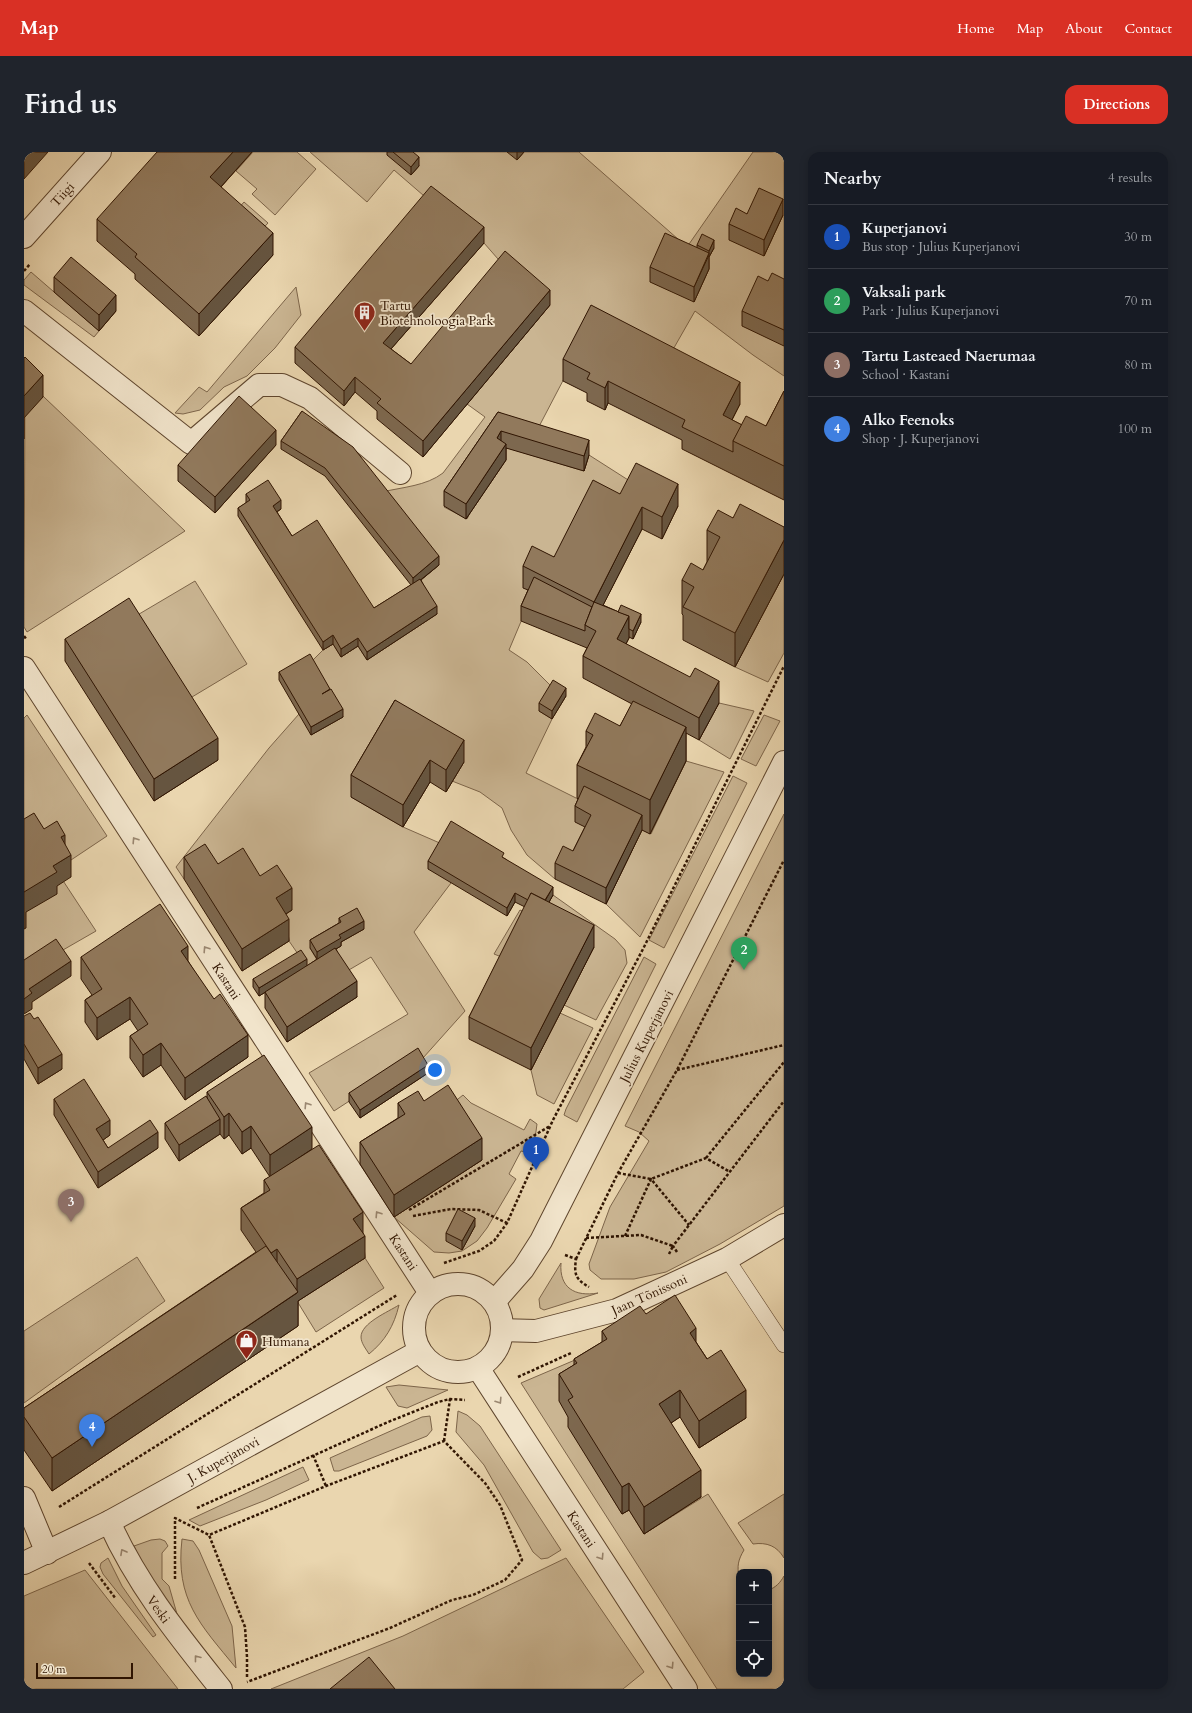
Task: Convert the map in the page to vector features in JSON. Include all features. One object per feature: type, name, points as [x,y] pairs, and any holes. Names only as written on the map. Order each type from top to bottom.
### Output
[{"type":"street","name":"Tiigi","points":[[24,237],[100,152]]},
{"type":"street","points":[[24,311],[191,443],[259,384],[282,386],[310,398],[400,473]]},
{"type":"street","name":"Kastani","points":[[24,668],[426,1287]]},
{"type":"street","name":"Julius Kuperjanovi","points":[[495,1301],[523,1269],[542,1241],[784,762]]},
{"type":"street","name":"Jaan Tõnissoni","points":[[503,1330],[536,1331],[617,1310],[727,1259],[784,1225]]},
{"type":"street","points":[[455,1283],[470,1284],[485,1291],[495,1301],[502,1318],[503,1330],[494,1356],[478,1368],[462,1372],[441,1369],[426,1359],[414,1336],[415,1319],[426,1287],[455,1283]]},
{"type":"street","name":"J. Kuperjanovi","points":[[24,1562],[46,1553],[109,1522],[420,1350]]},
{"type":"street","name":"Kastani","points":[[478,1368],[686,1689]]},
{"type":"street","points":[[24,1498],[46,1553]]},
{"type":"street","name":"Veski","points":[[109,1522],[136,1575],[148,1594],[161,1613],[221,1689]]},
{"type":"lane","points":[[727,1259],[784,1344]]},
{"type":"path","points":[[35,1527],[63,1504],[426,1287],[444,1263],[479,1252],[494,1240],[507,1223],[551,1126],[643,949],[784,666]]},
{"type":"path","points":[[596,1288],[590,1288],[580,1282],[574,1271],[576,1259],[618,1173],[677,1070],[784,860]]},
{"type":"path","points":[[677,1070],[784,1045]]},
{"type":"path","points":[[618,1173],[651,1179],[706,1158],[784,1062]]},
{"type":"path","points":[[674,1246],[784,1101]]},
{"type":"path","points":[[407,1211],[551,1126]]},
{"type":"path","points":[[706,1158],[730,1172]]},
{"type":"path","points":[[651,1179],[689,1225]]},
{"type":"path","points":[[626,1236],[651,1179]]},
{"type":"path","points":[[407,1217],[451,1209],[479,1210],[507,1223]]},
{"type":"path","points":[[586,1238],[641,1235],[674,1246],[690,1276]]},
{"type":"path","points":[[564,1255],[576,1259]]},
{"type":"path","points":[[516,1379],[522,1374],[577,1350]]},
{"type":"path","points":[[444,1441],[450,1399]]},
{"type":"path","points":[[196,1509],[388,1422]]},
{"type":"path","points":[[209,1535],[326,1486],[444,1441]]},
{"type":"path","points":[[247,1682],[390,1628],[452,1600],[473,1595],[505,1580],[522,1560],[500,1505],[486,1483],[444,1441]]},
{"type":"path","points":[[314,1455],[326,1486]]},
{"type":"path","points":[[169,1521],[182,1515]]},
{"type":"path","points":[[175,1518],[209,1535],[245,1627],[247,1682],[244,1689]]},
{"type":"shaded area","points":[[253,152],[297,152],[316,169],[275,215],[252,194],[257,189],[236,171]]},
{"type":"shaded area","points":[[310,152],[579,152],[687,247],[753,152],[784,152],[784,376],[753,355],[695,311],[671,353],[591,327],[533,438],[498,427],[444,507],[467,519],[501,446],[584,471],[589,455],[636,485],[533,593],[509,650],[527,662],[553,688],[539,711],[552,719],[526,773],[584,802],[591,830],[555,879],[527,855],[511,830],[502,808],[480,792],[452,781],[463,761],[351,797],[403,827],[442,844],[451,883],[414,932],[465,1011],[423,1058],[417,1057],[334,1111],[309,1073],[408,1014],[371,957],[342,974],[310,948],[317,960],[307,967],[289,941],[184,879],[176,867],[269,748],[299,714],[310,663],[323,650],[333,644],[341,657],[358,646],[367,660],[420,587],[421,580],[439,565],[382,492],[414,486],[429,481],[443,473],[485,417],[467,404],[550,305],[505,267],[484,243],[431,202],[394,170],[367,202]]},
{"type":"shaded area","points":[[244,202],[268,223],[254,238],[231,217]]},
{"type":"shaded area","points":[[31,272],[99,331],[94,337],[24,285],[24,280]]},
{"type":"shaded area","points":[[296,287],[301,315],[275,348],[247,376],[224,387],[200,410],[183,414],[175,413],[199,387],[207,392]]},
{"type":"shaded area","points":[[25,379],[185,531],[27,632],[24,627]]},
{"type":"shaded area","points":[[784,574],[784,653],[768,682],[735,667]]},
{"type":"shaded area","points":[[195,581],[247,664],[182,703],[129,620]]},
{"type":"shaded area","points":[[719,703],[754,711],[730,759],[699,740]]},
{"type":"shaded area","points":[[27,715],[107,836],[56,870],[96,931],[56,954],[24,976],[24,718]]},
{"type":"shaded area","points":[[764,715],[780,721],[756,766],[741,759]]},
{"type":"shaded area","points":[[686,761],[724,772],[640,937],[606,904],[642,830],[651,834]]},
{"type":"shaded area","points":[[733,776],[747,783],[664,948],[649,940]]},
{"type":"shaded area","points":[[784,814],[784,1206],[720,1244],[666,1272],[634,1279],[601,1279],[590,1270],[589,1264],[610,1207],[649,1141],[639,1132],[625,1126]]},
{"type":"shaded area","points":[[553,895],[615,939],[625,950],[627,963],[596,1020],[564,1005],[594,947],[541,916]]},
{"type":"shaded area","points":[[520,910],[531,915],[509,960],[494,954]]},
{"type":"shaded area","points":[[644,957],[656,964],[577,1122],[564,1115],[566,1109]]},
{"type":"shaded area","points":[[560,1013],[593,1028],[554,1104],[537,1095],[531,1070]]},
{"type":"shaded area","points":[[463,1095],[471,1103],[524,1130],[530,1119],[537,1124],[534,1146],[530,1153],[521,1151],[509,1174],[516,1179],[487,1228],[477,1241],[462,1251],[449,1253],[434,1252],[394,1217],[482,1160],[448,1107]]},
{"type":"shaded area","points":[[137,1257],[165,1301],[24,1403],[24,1331]]},
{"type":"shaded area","points":[[365,1258],[384,1288],[316,1332],[297,1301]]},
{"type":"shaded area","points":[[561,1263],[563,1279],[570,1289],[582,1294],[598,1293],[544,1310],[540,1308],[539,1299]]},
{"type":"shaded area","points":[[399,1305],[392,1326],[380,1344],[369,1354],[361,1337],[365,1327]]},
{"type":"shaded area","points":[[596,1351],[573,1424],[569,1427],[622,1514],[629,1510],[644,1534],[708,1494],[744,1550],[739,1560],[738,1569],[736,1569],[736,1677],[772,1677],[772,1589],[781,1581],[784,1576],[784,1689],[717,1689],[521,1383]]},
{"type":"shaded area","points":[[399,1385],[448,1390],[407,1408],[398,1406],[386,1387]]},
{"type":"shaded area","points":[[458,1411],[467,1415],[480,1426],[561,1550],[548,1558],[541,1559],[533,1552],[484,1465],[456,1432]]},
{"type":"shaded area","points":[[430,1416],[432,1430],[427,1436],[339,1471],[334,1471],[330,1458],[422,1417]]},
{"type":"shaded area","points":[[303,1467],[309,1480],[266,1500],[200,1526],[189,1520]]},
{"type":"shaded area","points":[[784,1494],[784,1558],[778,1550],[767,1544],[753,1544],[738,1523]]},
{"type":"shaded area","points":[[160,1539],[165,1541],[168,1546],[162,1553],[162,1579],[169,1586],[179,1621],[144,1568],[134,1546],[151,1540]]},
{"type":"shaded area","points":[[182,1539],[193,1541],[199,1550],[232,1626],[236,1668],[211,1638],[193,1610],[182,1579]]},
{"type":"shaded area","points":[[108,1558],[122,1586],[156,1635],[153,1637],[103,1574],[100,1567],[101,1563]]},
{"type":"shaded area","points":[[566,1558],[644,1672],[623,1689],[271,1689],[403,1636]]},
{"type":"shaded area","points":[[85,1570],[178,1689],[24,1689],[24,1596]]},
{"type":"building","points":[[157,152],[233,152],[210,177],[273,233],[199,314],[135,257],[137,254],[97,219]]},
{"type":"building","points":[[393,152],[413,152],[419,157],[411,167]]},
{"type":"building","name":"Tartu Biotehnoloogia Park","points":[[431,186],[484,227],[383,343],[411,364],[505,251],[550,290],[423,441],[377,403],[381,399],[355,377],[344,391],[295,347]]},
{"type":"building","points":[[759,188],[783,199],[764,240],[729,224],[736,208],[747,214]]},
{"type":"building","points":[[665,233],[709,253],[694,287],[650,267]]},
{"type":"building","points":[[702,234],[714,240],[709,251],[697,245]]},
{"type":"building","points":[[71,257],[116,295],[99,315],[54,277]]},
{"type":"building","points":[[772,273],[784,279],[784,330],[742,311],[758,276],[768,281]]},
{"type":"building","points":[[591,305],[740,382],[723,415],[742,425],[733,441],[733,452],[682,427],[685,420],[608,381],[605,388],[587,379],[590,373],[563,359]]},
{"type":"building","points":[[25,357],[43,375],[24,396],[24,358]]},
{"type":"building","points":[[784,391],[784,466],[733,441],[746,416],[766,426]]},
{"type":"building","points":[[239,396],[276,430],[215,497],[178,465]]},
{"type":"building","points":[[302,411],[353,447],[439,556],[413,578],[325,468],[281,441]]},
{"type":"building","points":[[498,412],[589,440],[584,456],[501,431],[497,438],[506,444],[466,504],[444,491]]},
{"type":"building","points":[[636,463],[678,484],[662,517],[642,507],[594,602],[523,566],[532,546],[554,557],[593,480],[620,494]]},
{"type":"building","points":[[268,480],[281,500],[273,506],[292,536],[317,520],[374,608],[420,579],[437,606],[367,652],[358,638],[341,649],[333,635],[323,642],[238,508],[250,500],[246,494]]},
{"type":"building","points":[[740,504],[784,527],[784,540],[735,633],[683,607],[694,587],[682,580],[691,563],[703,570],[720,537],[707,530],[718,510],[733,518]]},
{"type":"building","points":[[534,577],[592,607],[585,625],[585,631],[521,606]]},
{"type":"building","points":[[129,598],[218,738],[154,779],[65,639]]},
{"type":"building","points":[[594,602],[629,616],[617,639],[690,677],[695,668],[719,681],[699,718],[583,656],[596,631],[585,625]]},
{"type":"building","points":[[621,605],[641,614],[633,631],[629,629],[629,616],[618,612]]},
{"type":"building","points":[[310,654],[330,689],[322,694],[331,689],[343,709],[311,727],[279,672]]},
{"type":"building","points":[[553,680],[566,688],[552,711],[539,703]]},
{"type":"building","points":[[395,700],[464,740],[446,770],[430,760],[403,805],[351,775]]},
{"type":"building","points":[[633,701],[686,727],[650,800],[577,765],[593,735],[586,731],[595,713],[620,726]]},
{"type":"building","points":[[584,786],[642,815],[606,888],[555,863],[563,846],[573,851],[591,815],[575,806]]},
{"type":"building","points":[[34,813],[44,829],[57,821],[65,835],[61,837],[71,855],[53,866],[57,872],[24,892],[24,819]]},
{"type":"building","points":[[451,821],[504,853],[502,857],[553,887],[545,900],[531,893],[528,900],[515,893],[507,908],[428,861]]},
{"type":"building","points":[[205,844],[218,864],[243,848],[260,876],[277,865],[292,888],[276,898],[289,919],[242,949],[184,857]]},
{"type":"building","points":[[531,893],[594,925],[531,1048],[469,1017]]},
{"type":"building","points":[[160,904],[188,946],[181,951],[214,999],[220,994],[248,1035],[185,1078],[161,1043],[143,1055],[130,1036],[148,1024],[130,997],[97,1018],[85,1000],[102,989],[81,957]]},
{"type":"building","points":[[357,908],[364,921],[339,935],[341,938],[317,952],[310,940],[341,922],[339,918]]},
{"type":"building","points":[[56,939],[71,961],[29,989],[32,993],[24,999],[24,960]]},
{"type":"building","points":[[335,948],[357,981],[287,1027],[265,992]]},
{"type":"building","points":[[301,950],[307,959],[259,988],[253,979]]},
{"type":"building","points":[[30,1013],[34,1019],[38,1017],[62,1054],[38,1068],[24,1044],[24,1016]]},
{"type":"building","points":[[418,1048],[428,1065],[360,1110],[349,1093]]},
{"type":"building","points":[[264,1055],[312,1127],[270,1155],[251,1126],[242,1132],[229,1113],[224,1117],[207,1092]]},
{"type":"building","points":[[84,1079],[110,1120],[96,1129],[108,1148],[150,1120],[158,1132],[98,1172],[54,1099]]},
{"type":"building","points":[[448,1085],[482,1138],[394,1195],[360,1142],[405,1114],[398,1103],[418,1091],[424,1101]]},
{"type":"building","points":[[206,1096],[220,1119],[179,1145],[165,1123]]},
{"type":"building","points":[[319,1145],[363,1212],[353,1219],[365,1236],[297,1279],[277,1249],[271,1253],[241,1208],[270,1190],[264,1180]]},
{"type":"building","points":[[458,1209],[475,1218],[462,1241],[446,1233]]},
{"type":"building","points":[[266,1246],[298,1292],[52,1458],[24,1417],[24,1408]]},
{"type":"building","points":[[675,1295],[696,1328],[690,1333],[707,1359],[721,1350],[746,1390],[699,1421],[680,1390],[659,1404],[701,1470],[644,1507],[629,1483],[622,1487],[568,1400],[573,1397],[559,1374],[577,1363],[574,1359],[607,1339],[602,1331],[640,1306],[646,1314]]},
{"type":"building","points":[[369,1657],[395,1689],[330,1689]]},
{"type":"place","name":"Tartu Biotehnoloogia Park","points":[[364,332]]},
{"type":"place","name":"Vaksali park","points":[[744,970]]},
{"type":"place","name":"Kuperjanovi","points":[[536,1170]]},
{"type":"place","name":"Tartu Lasteaed Naerumaa","points":[[71,1222]]},
{"type":"place","name":"Humana","points":[[246,1360]]},
{"type":"place","name":"Alko Feenoks","points":[[92,1447]]}]
